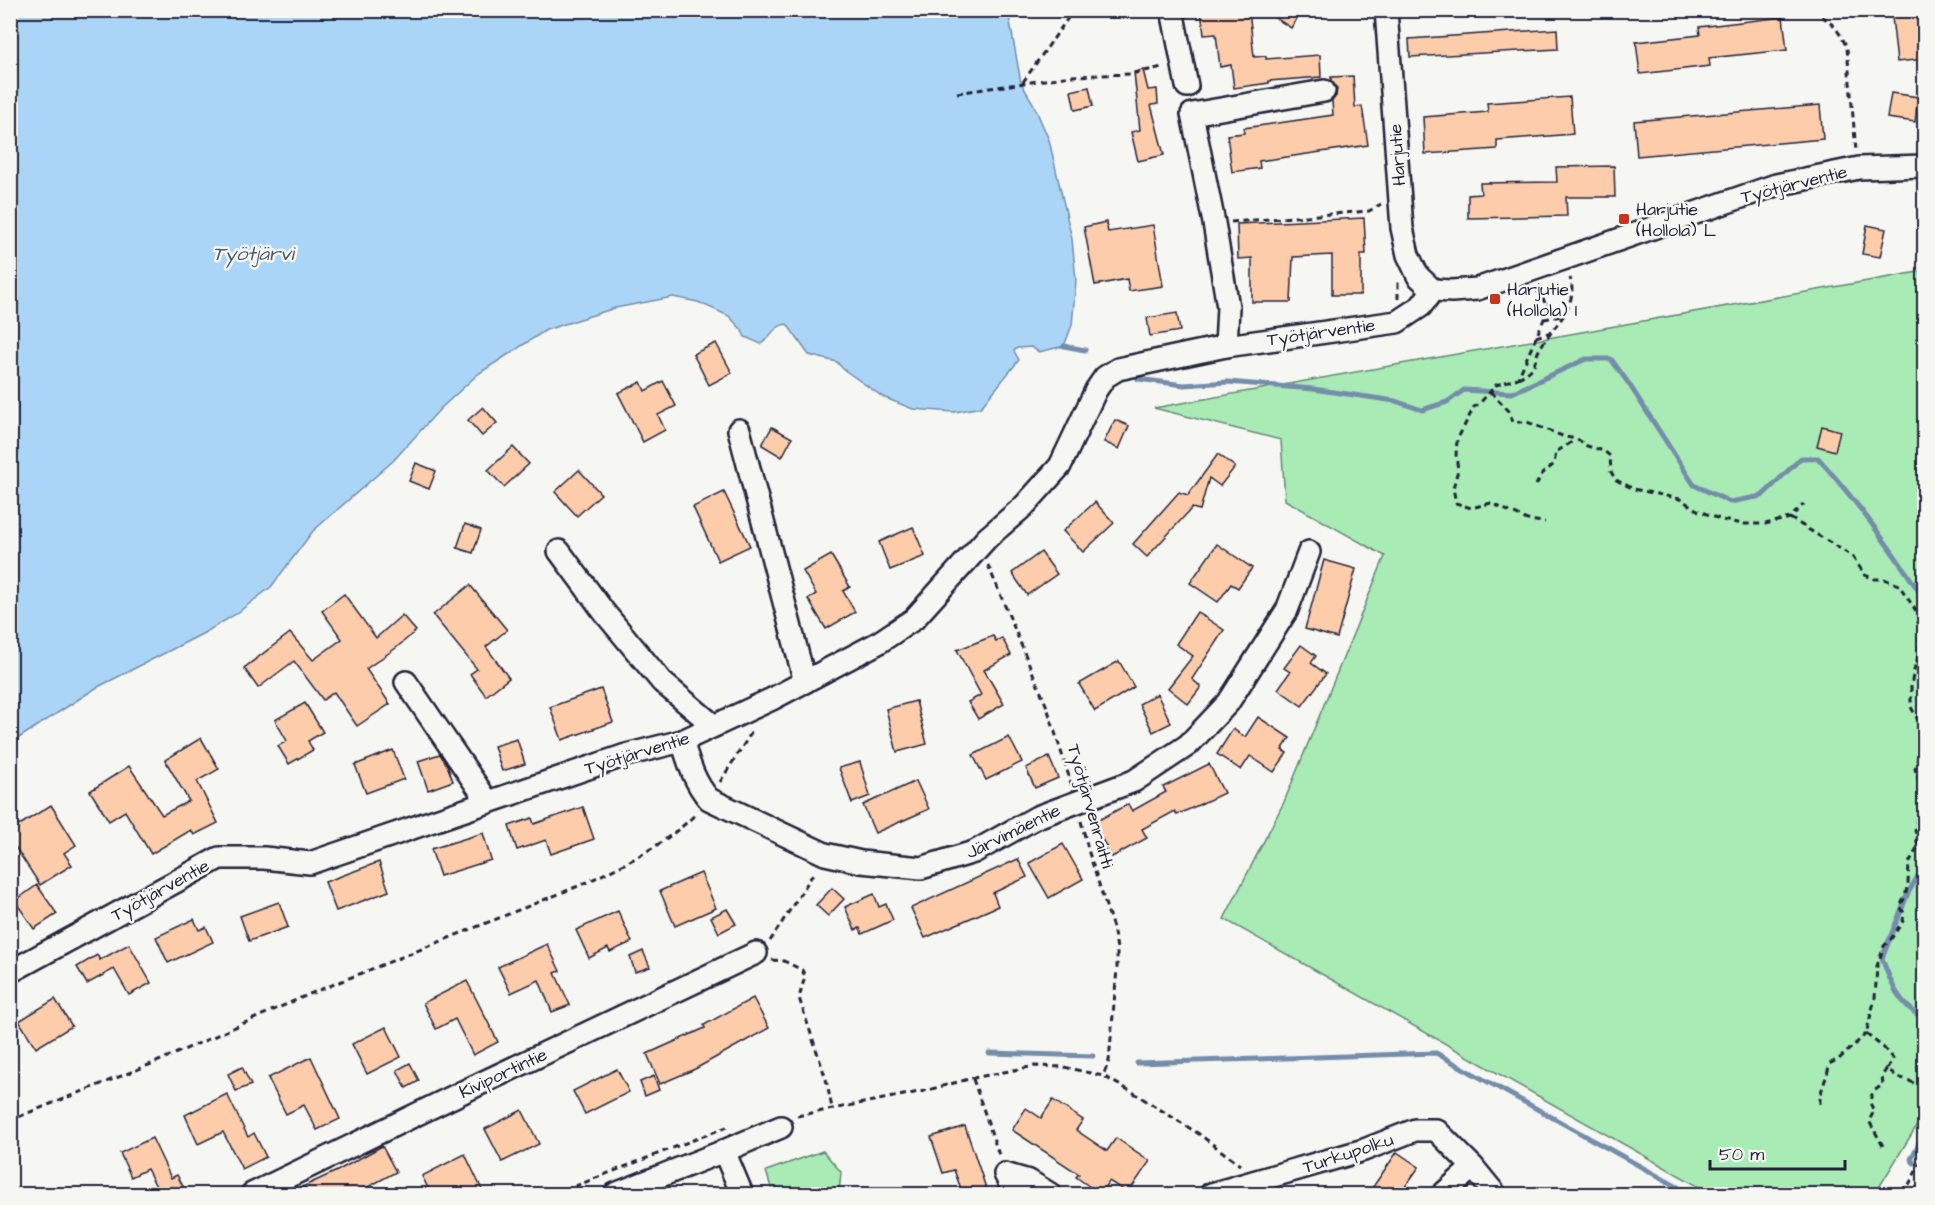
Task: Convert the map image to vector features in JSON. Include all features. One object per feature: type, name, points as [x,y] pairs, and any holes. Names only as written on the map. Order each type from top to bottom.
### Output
[{"type":"street","points":[[1172,10],[1187,86]]},
{"type":"street","name":"Harjutie","points":[[1386,10],[1402,228],[1408,255],[1418,276],[1433,290]]},
{"type":"street","points":[[1226,346],[1228,307],[1192,114],[1324,91]]},
{"type":"street","name":"Työtjärventie","points":[[10,972],[219,858],[264,858],[310,863],[626,755],[682,741],[806,682],[878,644],[914,619],[987,538],[1024,506],[1060,466],[1096,390],[1105,377],[1118,369],[1226,346],[1397,322],[1421,306],[1433,290],[1478,289],[1776,185],[1859,168],[1924,166]]},
{"type":"street","points":[[739,430],[806,682]]},
{"type":"street","points":[[559,551],[604,612],[662,682],[714,726]]},
{"type":"street","name":"Järvimäentie","points":[[709,799],[825,854],[861,862],[921,868],[974,852],[1037,816],[1134,781],[1188,744],[1228,703],[1287,610],[1309,552]]},
{"type":"street","points":[[406,682],[488,802]]},
{"type":"street","points":[[682,741],[699,788],[709,799]]},
{"type":"street","name":"Kiviportintie","points":[[252,1194],[756,953]]},
{"type":"street","points":[[615,1194],[781,1127]]},
{"type":"street","name":"Turkupolku","points":[[1211,1194],[1364,1150],[1415,1130],[1436,1130],[1473,1167]]},
{"type":"street","points":[[724,1151],[742,1194]]},
{"type":"street","points":[[1443,1194],[1473,1167],[1495,1194]]},
{"type":"street","points":[[1005,1174],[1015,1194]]},
{"type":"street","points":[[1005,1174],[1029,1180],[1050,1194]]},
{"type":"path","points":[[1023,82],[1068,18],[1084,10]]},
{"type":"path","points":[[1813,10],[1836,28],[1846,48],[1859,168]]},
{"type":"path","points":[[957,93],[1071,76],[1131,74],[1181,63]]},
{"type":"path","points":[[1214,223],[1368,211],[1386,203]]},
{"type":"path","points":[[1545,522],[1527,520],[1491,503],[1471,508],[1456,503],[1453,488],[1458,470],[1455,455],[1457,440],[1474,408],[1496,385],[1518,378],[1533,367],[1542,345],[1562,316],[1572,292],[1563,259]]},
{"type":"path","points":[[1531,285],[1546,303],[1562,316]]},
{"type":"path","points":[[1518,378],[1544,319],[1547,310],[1546,303]]},
{"type":"path","points":[[1544,319],[1562,316]]},
{"type":"path","points":[[1536,337],[1553,331]]},
{"type":"path","points":[[1491,392],[1509,411],[1513,422],[1527,422],[1604,451],[1610,456],[1611,472],[1616,480],[1634,489],[1680,500],[1722,520],[1743,524],[1765,524],[1790,518],[1804,504]]},
{"type":"path","points":[[1536,485],[1542,474],[1554,464],[1556,452],[1577,439]]},
{"type":"path","points":[[1790,518],[1852,556],[1865,575],[1899,585],[1922,620],[1923,626],[1911,685],[1911,707],[1919,722],[1917,734],[1922,744],[1914,769],[1918,778],[1920,805],[1915,830],[1918,846],[1909,863],[1908,883],[1900,906],[1904,913],[1903,921],[1884,946],[1877,966],[1875,998],[1866,1034],[1839,1059],[1829,1064],[1828,1075],[1820,1095],[1820,1104]]},
{"type":"path","name":"Työtjärvenraitti","points":[[987,563],[1047,707],[1113,928],[1117,948],[1117,969],[1108,1061],[1103,1076]]},
{"type":"path","points":[[10,1122],[23,1114],[154,1063],[312,993],[576,887],[620,867],[675,833],[709,799],[753,729]]},
{"type":"path","points":[[825,854],[774,938],[756,953],[766,959],[784,961],[802,970],[805,976],[799,999],[826,1079],[832,1109]]},
{"type":"path","points":[[1866,1034],[1883,1047],[1893,1059],[1882,1076],[1883,1085],[1874,1090],[1870,1103],[1874,1111],[1869,1121],[1883,1146]]},
{"type":"path","points":[[781,1127],[786,1118],[924,1091],[973,1078],[1035,1066],[1064,1067],[1103,1076],[1134,1093],[1199,1134],[1244,1168]]},
{"type":"path","points":[[1887,1068],[1898,1078],[1906,1079],[1924,1089]]},
{"type":"path","points":[[973,1078],[1005,1174]]},
{"type":"path","points":[[1904,1194],[1924,1156]]},
{"type":"green space","points":[[1924,271],[1924,1114],[1875,1194],[1712,1194],[1224,919],[1284,802],[1385,556],[1285,500],[1281,440],[1154,408]]},
{"type":"green space","points":[[823,1151],[841,1172],[839,1194],[773,1194],[766,1171]]},
{"type":"water","name":"Työtjärvi","points":[[11,10],[1008,11],[1021,83],[1033,103],[1049,140],[1072,239],[1076,280],[1072,325],[1064,346],[1039,352],[1031,347],[1017,348],[1014,351],[1019,360],[981,407],[955,412],[913,409],[883,397],[843,369],[837,362],[809,355],[787,324],[776,329],[761,344],[745,337],[729,316],[698,302],[673,297],[615,308],[546,330],[478,374],[440,409],[393,461],[313,531],[271,587],[236,614],[204,633],[96,688],[11,743]]},
{"type":"building","points":[[1201,10],[1249,10],[1254,57],[1266,56],[1266,59],[1320,55],[1321,77],[1269,81],[1269,83],[1234,88],[1231,65],[1220,67],[1216,34],[1204,35]]},
{"type":"building","points":[[1263,10],[1302,10],[1291,28]]},
{"type":"building","points":[[1924,14],[1924,59],[1897,62],[1892,17]]},
{"type":"building","points":[[1783,17],[1787,50],[1709,58],[1710,66],[1640,74],[1636,42],[1700,35],[1699,27]]},
{"type":"building","points":[[1557,29],[1558,49],[1410,57],[1409,39]]},
{"type":"building","points":[[1143,70],[1148,90],[1157,89],[1158,104],[1151,105],[1164,155],[1138,161],[1131,132],[1140,130],[1134,72]]},
{"type":"building","points":[[1353,76],[1355,107],[1362,106],[1368,145],[1259,161],[1260,168],[1232,172],[1227,135],[1244,133],[1244,128],[1333,115],[1332,101],[1337,89],[1331,77]]},
{"type":"building","points":[[1089,87],[1093,106],[1075,110],[1071,91]]},
{"type":"building","points":[[1891,93],[1918,97],[1915,122],[1887,118]]},
{"type":"building","points":[[1570,97],[1573,134],[1497,140],[1497,149],[1425,154],[1423,117],[1488,112],[1487,103]]},
{"type":"building","points":[[1820,105],[1823,139],[1637,156],[1634,121]]},
{"type":"building","points":[[1614,166],[1615,197],[1566,197],[1567,216],[1468,218],[1468,195],[1481,194],[1480,183],[1557,182],[1556,167]]},
{"type":"building","points":[[1364,218],[1366,254],[1361,254],[1361,295],[1332,295],[1332,255],[1293,257],[1291,302],[1252,302],[1252,258],[1238,259],[1237,224]]},
{"type":"building","points":[[1106,222],[1108,232],[1153,225],[1163,286],[1129,291],[1127,279],[1095,285],[1084,227]]},
{"type":"building","points":[[1867,225],[1886,229],[1880,257],[1862,254]]},
{"type":"building","points":[[1177,313],[1180,331],[1150,336],[1147,318]]},
{"type":"building","points":[[716,343],[732,373],[709,385],[693,354]]},
{"type":"building","points":[[663,381],[676,406],[658,415],[665,430],[643,442],[618,393],[641,382],[645,391]]},
{"type":"building","points":[[483,407],[497,423],[482,436],[468,420]]},
{"type":"building","points":[[1115,420],[1129,426],[1119,449],[1104,442]]},
{"type":"building","points":[[1822,426],[1840,431],[1835,451],[1817,446]]},
{"type":"building","points":[[772,427],[792,438],[782,457],[762,445]]},
{"type":"building","points":[[513,447],[529,464],[504,487],[488,470]]},
{"type":"building","points":[[1218,454],[1235,467],[1220,486],[1209,478],[1200,510],[1192,508],[1147,557],[1133,544],[1179,492],[1188,495]]},
{"type":"building","points":[[416,463],[436,471],[429,489],[409,481]]},
{"type":"building","points":[[579,470],[601,494],[577,516],[555,492]]},
{"type":"building","points":[[724,492],[750,546],[718,561],[693,507]]},
{"type":"building","points":[[1095,502],[1114,523],[1083,552],[1063,531]]},
{"type":"building","points":[[465,524],[481,530],[473,553],[457,548]]},
{"type":"building","points":[[913,527],[925,556],[890,570],[879,542]]},
{"type":"building","points":[[1217,544],[1252,568],[1238,588],[1231,584],[1218,602],[1190,583]]},
{"type":"building","points":[[1041,552],[1057,574],[1027,595],[1012,573]]},
{"type":"building","points":[[831,555],[850,587],[843,591],[855,612],[826,629],[808,599],[816,594],[803,571]]},
{"type":"building","points":[[1324,560],[1356,569],[1337,638],[1305,629]]},
{"type":"building","points":[[470,585],[507,630],[486,647],[509,678],[486,696],[470,674],[477,669],[433,615]]},
{"type":"building","points":[[344,594],[376,638],[402,615],[416,631],[366,669],[390,704],[357,726],[334,692],[323,700],[294,661],[258,688],[244,668],[290,633],[313,660],[342,639],[322,611]]},
{"type":"building","points":[[1197,612],[1224,630],[1192,679],[1201,687],[1188,704],[1168,688],[1193,656],[1176,644]]},
{"type":"building","points":[[993,636],[996,641],[1002,638],[1011,655],[984,670],[1004,704],[978,719],[968,702],[981,695],[957,650]]},
{"type":"building","points":[[1301,645],[1316,656],[1311,663],[1326,674],[1302,706],[1278,689],[1290,672],[1284,668]]},
{"type":"building","points":[[1119,661],[1134,687],[1095,711],[1079,684]]},
{"type":"building","points":[[601,689],[613,722],[562,740],[550,707]]},
{"type":"building","points":[[1157,694],[1171,723],[1153,732],[1139,704]]},
{"type":"building","points":[[916,701],[927,744],[897,752],[886,709]]},
{"type":"building","points":[[305,703],[323,732],[308,741],[313,750],[289,764],[278,746],[287,741],[275,720]]},
{"type":"building","points":[[1258,717],[1290,738],[1282,750],[1287,753],[1274,772],[1250,756],[1241,770],[1217,754],[1233,729],[1245,737]]},
{"type":"building","points":[[1009,737],[1022,762],[986,780],[973,755]]},
{"type":"building","points":[[201,738],[219,769],[197,781],[218,823],[194,835],[191,830],[151,854],[125,811],[109,821],[90,791],[129,766],[162,815],[189,801],[165,760]]},
{"type":"building","points":[[517,739],[525,764],[502,771],[494,746]]},
{"type":"building","points":[[393,750],[404,779],[366,793],[355,765]]},
{"type":"building","points":[[440,754],[453,781],[428,790],[418,761]]},
{"type":"building","points":[[1049,757],[1058,778],[1035,788],[1026,768]]},
{"type":"building","points":[[860,762],[870,796],[852,803],[839,768]]},
{"type":"building","points":[[1209,764],[1224,793],[1177,815],[1175,811],[1142,829],[1147,838],[1112,857],[1093,823],[1128,804],[1132,811],[1166,792],[1163,787]]},
{"type":"building","points":[[916,781],[929,809],[875,833],[863,805]]},
{"type":"building","points":[[51,805],[76,845],[64,853],[72,865],[40,885],[10,839],[10,831]]},
{"type":"building","points":[[583,807],[594,839],[551,854],[546,840],[517,850],[509,826],[532,818],[534,824]]},
{"type":"building","points":[[483,833],[491,860],[440,876],[431,849]]},
{"type":"building","points":[[1063,844],[1083,879],[1049,898],[1029,863]]},
{"type":"building","points":[[1018,859],[1027,877],[993,893],[998,906],[925,938],[911,908]]},
{"type":"building","points":[[379,862],[389,891],[336,911],[325,882]]},
{"type":"building","points":[[701,873],[716,908],[675,926],[660,891]]},
{"type":"building","points":[[37,885],[57,914],[34,929],[15,901]]},
{"type":"building","points":[[832,888],[844,899],[828,916],[816,905]]},
{"type":"building","points":[[874,894],[879,907],[886,904],[893,920],[862,934],[860,928],[855,930],[845,907]]},
{"type":"building","points":[[279,902],[288,927],[249,941],[240,916]]},
{"type":"building","points":[[727,909],[736,924],[719,933],[711,917]]},
{"type":"building","points":[[618,911],[632,942],[610,952],[608,948],[589,958],[576,930]]},
{"type":"building","points":[[194,919],[199,930],[206,927],[213,942],[168,963],[156,937]]},
{"type":"building","points":[[129,944],[151,983],[129,995],[114,969],[87,984],[77,967],[97,955],[100,960]]},
{"type":"building","points":[[547,944],[560,971],[555,973],[570,1005],[552,1012],[539,980],[511,993],[498,967]]},
{"type":"building","points":[[643,951],[650,967],[635,972],[630,957]]},
{"type":"building","points":[[467,981],[498,1042],[473,1055],[455,1019],[436,1029],[423,1003]]},
{"type":"building","points":[[753,998],[769,1028],[695,1069],[660,1084],[647,1054],[705,1028],[704,1025]]},
{"type":"building","points":[[55,999],[72,1026],[36,1048],[19,1021]]},
{"type":"building","points":[[386,1027],[401,1057],[367,1074],[352,1044]]},
{"type":"building","points":[[311,1057],[340,1119],[317,1130],[304,1105],[286,1114],[268,1078]]},
{"type":"building","points":[[410,1063],[419,1081],[406,1088],[397,1070]]},
{"type":"building","points":[[242,1067],[251,1085],[236,1091],[228,1074]]},
{"type":"building","points":[[617,1069],[629,1092],[585,1114],[573,1091]]},
{"type":"building","points":[[654,1076],[659,1090],[645,1096],[640,1082]]},
{"type":"building","points":[[227,1094],[248,1137],[254,1133],[266,1157],[242,1169],[223,1132],[198,1144],[185,1115]]},
{"type":"building","points":[[1053,1100],[1083,1120],[1076,1130],[1107,1151],[1116,1138],[1150,1161],[1128,1193],[1109,1181],[1100,1194],[1076,1177],[1079,1174],[1012,1130],[1026,1108],[1041,1118]]},
{"type":"building","points":[[522,1110],[539,1144],[502,1162],[485,1129]]},
{"type":"building","points":[[965,1126],[988,1194],[963,1194],[954,1170],[943,1173],[931,1137]]},
{"type":"building","points":[[152,1138],[171,1178],[177,1175],[187,1194],[160,1194],[147,1169],[131,1177],[120,1153]]},
{"type":"building","points":[[382,1146],[396,1172],[355,1194],[287,1194],[337,1171]]},
{"type":"building","points":[[1397,1152],[1419,1167],[1400,1194],[1368,1194]]},
{"type":"building","points":[[465,1154],[484,1194],[431,1194],[422,1176]]},
{"type":"waterway","points":[[1064,346],[1085,350]]},
{"type":"waterway","points":[[1138,379],[1184,385],[1228,382],[1313,389],[1395,401],[1422,410],[1447,402],[1464,390],[1512,393],[1586,359],[1611,359],[1694,485],[1730,502],[1762,496],[1801,458],[1818,458],[1874,526],[1924,599]]},
{"type":"waterway","points":[[1924,800],[1922,814],[1924,829]]},
{"type":"waterway","points":[[1924,866],[1908,893],[1882,958],[1897,993],[1908,1007],[1924,1019]]},
{"type":"waterway","points":[[989,1053],[1093,1056]]},
{"type":"waterway","points":[[1137,1063],[1436,1053],[1690,1194]]},
{"type":"waterway","points":[[1914,1163],[1911,1159],[1924,1133]]},
{"type":"place","name":"Harjutie (Hollola) L","points":[[1624,219]]},
{"type":"place","name":"Harjutie (Hollola) I","points":[[1495,299]]}]
